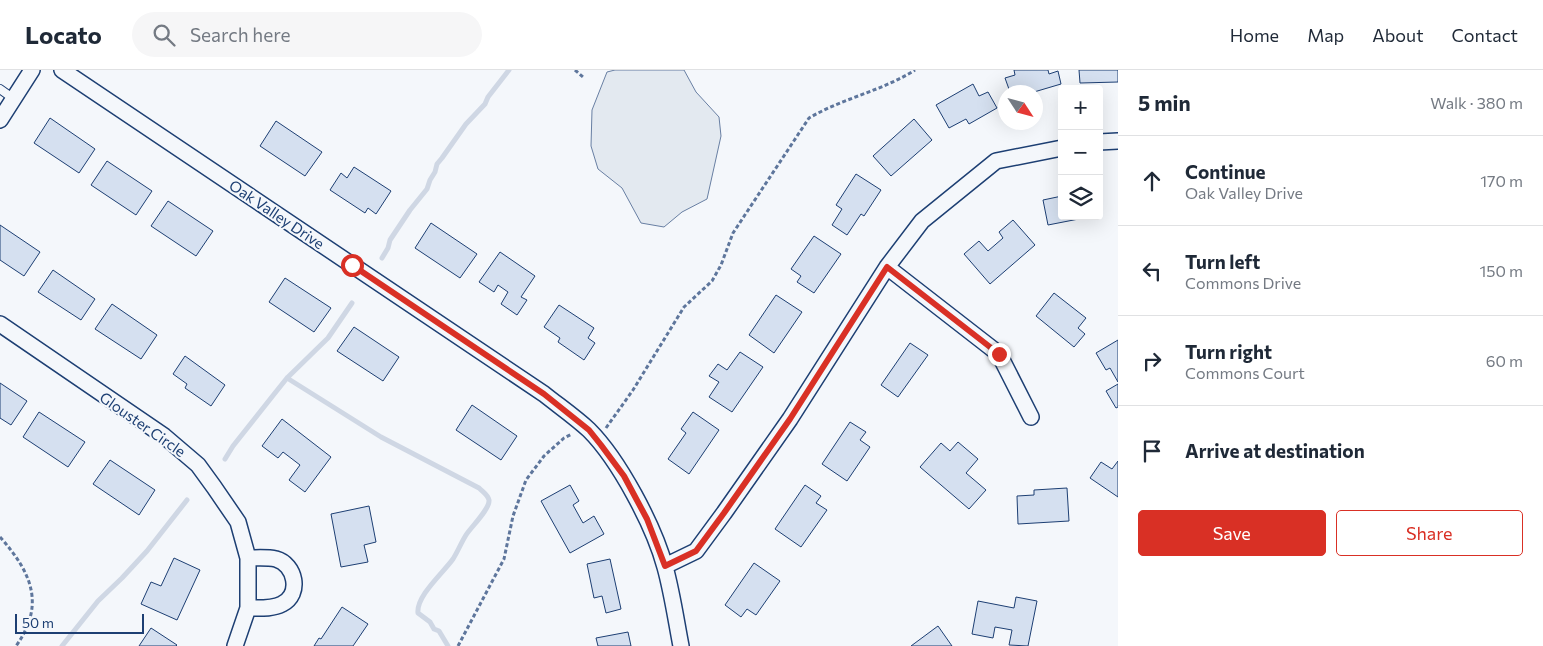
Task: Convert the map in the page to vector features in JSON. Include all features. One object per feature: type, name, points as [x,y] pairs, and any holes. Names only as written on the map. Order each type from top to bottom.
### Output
[{"type":"street","points":[[0,120],[32,70]]},
{"type":"street","name":"Oak Valley Drive","points":[[62,70],[544,394],[589,430],[624,476],[647,519],[665,566],[680,646]]},
{"type":"street","points":[[1103,142],[1118,141]]},
{"type":"street","points":[[665,566],[696,551],[790,419],[887,267],[922,221],[996,161],[1058,149]]},
{"type":"street","points":[[887,267],[999,354],[1030,417]]},
{"type":"street","name":"Glouster Circle","points":[[0,324],[164,436],[198,465],[238,522],[248,558],[248,608],[235,646]]},
{"type":"street","points":[[248,558],[276,559],[285,563],[292,573],[294,580],[294,590],[290,598],[283,604],[272,607],[248,608]]},
{"type":"lane","points":[[0,89],[14,98]]},
{"type":"path","points":[[575,70],[583,76]]},
{"type":"path","points":[[459,644],[504,559],[512,516],[526,480],[544,456],[564,438],[575,432],[604,430],[622,406],[684,307],[712,281],[721,265],[733,233],[809,118],[824,109],[882,88],[915,70]]},
{"type":"path","points":[[0,536],[20,562],[27,575],[31,589],[33,605],[30,622],[16,646]]},
{"type":"shaded area","points":[[615,70],[684,70],[696,92],[719,117],[721,136],[707,199],[682,212],[664,227],[641,223],[622,188],[598,169],[591,146],[592,110],[607,72]]},
{"type":"building","points":[[1014,70],[1048,70],[1049,74],[1058,71],[1061,84],[1043,89],[1043,85],[1008,85],[1005,78],[1015,75]]},
{"type":"building","points":[[1079,70],[1118,70],[1118,82],[1080,83]]},
{"type":"building","points":[[973,84],[979,96],[988,92],[997,108],[969,124],[966,119],[949,128],[936,105]]},
{"type":"building","points":[[50,118],[95,149],[79,173],[34,143]]},
{"type":"building","points":[[914,119],[932,140],[891,176],[873,156]]},
{"type":"building","points":[[276,121],[322,152],[305,176],[260,146]]},
{"type":"building","points":[[107,161],[152,191],[136,215],[91,185]]},
{"type":"building","points":[[354,167],[391,191],[376,214],[368,208],[365,213],[330,190],[341,173],[347,178]]},
{"type":"building","points":[[856,174],[881,190],[864,216],[861,214],[847,235],[832,225],[842,209],[836,205]]},
{"type":"building","points":[[1058,197],[1058,220],[1074,220],[1048,225],[1043,200]]},
{"type":"building","points":[[168,201],[213,231],[196,256],[151,226]]},
{"type":"building","points":[[1013,220],[1035,245],[990,284],[964,254],[979,241],[988,251],[1003,238],[999,232]]},
{"type":"building","points":[[431,223],[477,254],[460,278],[415,248]]},
{"type":"building","points":[[0,225],[40,252],[24,276],[0,260]]},
{"type":"building","points":[[814,236],[841,254],[814,293],[797,282],[801,276],[791,269]]},
{"type":"building","points":[[500,252],[535,276],[521,297],[527,300],[517,315],[501,304],[508,292],[498,285],[494,292],[479,282]]},
{"type":"building","points":[[53,270],[95,299],[81,320],[38,292]]},
{"type":"building","points":[[285,278],[331,308],[314,332],[269,302]]},
{"type":"building","points":[[1054,293],[1086,318],[1078,328],[1085,334],[1074,347],[1036,316]]},
{"type":"building","points":[[776,295],[802,312],[774,353],[749,335]]},
{"type":"building","points":[[112,304],[157,335],[141,359],[95,329]]},
{"type":"building","points":[[559,305],[594,328],[588,338],[595,343],[584,360],[558,342],[560,338],[544,327]]},
{"type":"building","points":[[354,327],[399,357],[383,381],[337,351]]},
{"type":"building","points":[[1118,340],[1118,382],[1110,368],[1106,370],[1096,353]]},
{"type":"building","points":[[910,343],[928,355],[898,397],[881,385]]},
{"type":"building","points":[[740,352],[763,367],[732,412],[709,397],[719,382],[709,376],[718,364],[727,370]]},
{"type":"building","points":[[185,356],[225,385],[211,406],[185,388],[187,384],[173,374]]},
{"type":"building","points":[[0,383],[27,401],[11,425],[0,418]]},
{"type":"building","points":[[1118,384],[1118,407],[1116,408],[1106,391]]},
{"type":"building","points":[[472,405],[517,436],[501,460],[456,430]]},
{"type":"building","points":[[39,412],[85,442],[68,467],[23,437]]},
{"type":"building","points":[[693,412],[719,430],[689,474],[668,459],[686,433],[681,429]]},
{"type":"building","points":[[282,419],[331,457],[305,492],[289,480],[300,465],[283,452],[278,458],[262,446]]},
{"type":"building","points":[[850,422],[866,432],[860,440],[870,447],[847,481],[822,464]]},
{"type":"building","points":[[958,442],[978,459],[966,473],[986,490],[969,509],[920,467],[941,443],[950,451]]},
{"type":"building","points":[[110,460],[155,490],[139,515],[93,484]]},
{"type":"building","points":[[1118,461],[1118,497],[1090,478],[1101,462],[1112,469]]},
{"type":"building","points":[[570,485],[579,501],[573,505],[583,523],[594,516],[604,534],[570,553],[541,501]]},
{"type":"building","points":[[805,485],[821,496],[816,503],[827,510],[801,547],[775,529]]},
{"type":"building","points":[[1067,488],[1069,521],[1018,524],[1017,496],[1034,495],[1034,490]]},
{"type":"building","points":[[369,506],[376,542],[364,545],[368,562],[341,567],[331,514]]},
{"type":"building","points":[[174,558],[200,570],[177,620],[141,604],[151,582],[161,586]]},
{"type":"building","points":[[610,559],[621,609],[606,613],[602,596],[594,598],[587,564]]},
{"type":"building","points":[[754,563],[780,581],[756,615],[747,609],[741,617],[725,605]]},
{"type":"building","points":[[1016,597],[1037,601],[1028,646],[1009,645],[1012,630],[995,627],[993,638],[972,634],[978,601],[1014,608]]},
{"type":"building","points":[[342,607],[368,624],[353,646],[314,646],[319,638],[321,639]]},
{"type":"building","points":[[938,626],[952,646],[911,646]]},
{"type":"building","points":[[151,628],[177,645],[139,646]]},
{"type":"building","points":[[628,632],[631,646],[598,646],[596,638]]},
{"type":"waterway","points":[[382,258],[390,240],[427,189],[437,164],[466,124],[485,104],[488,97],[509,70]]},
{"type":"waterway","points":[[225,459],[233,446],[287,378],[328,338],[352,303]]},
{"type":"waterway","points":[[287,378],[381,437],[479,488],[488,497],[489,504],[487,508],[466,535],[453,559],[421,599],[419,606],[418,613],[430,622],[434,629],[439,631],[448,646]]},
{"type":"waterway","points":[[62,646],[98,601],[147,551],[187,500]]},
{"type":"route","points":[[352,265],[544,394],[589,430],[624,476],[647,519],[665,566],[696,551],[790,419],[887,267],[999,354]]}]
